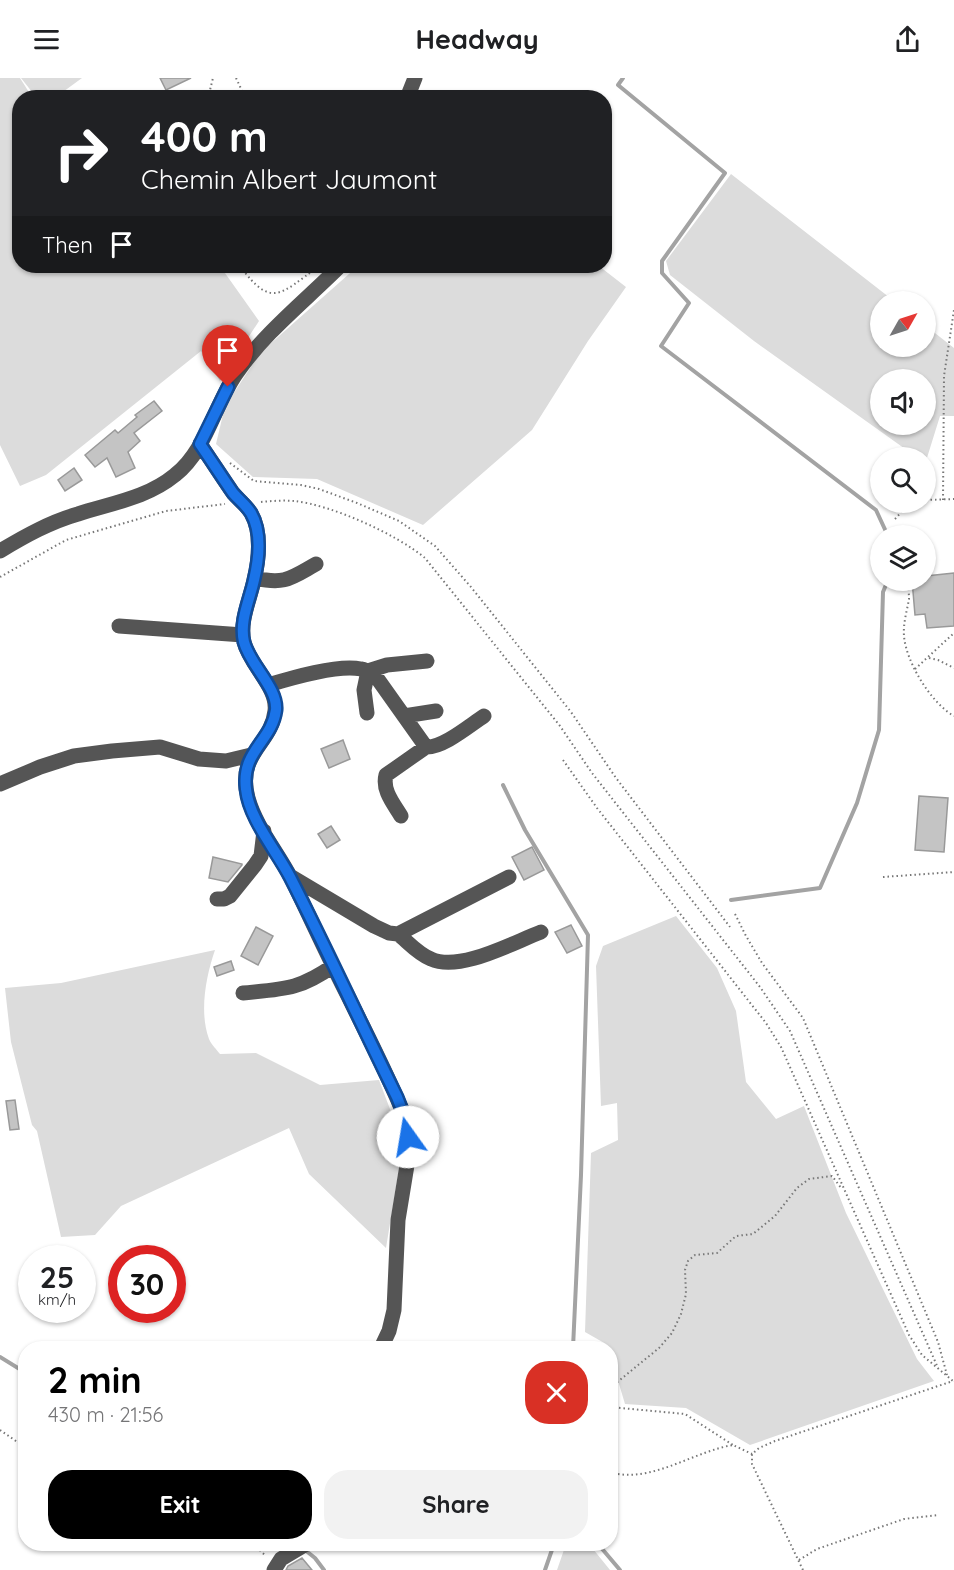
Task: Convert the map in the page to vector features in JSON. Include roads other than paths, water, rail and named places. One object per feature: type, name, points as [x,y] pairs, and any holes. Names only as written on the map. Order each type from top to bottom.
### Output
[{"type":"street","points":[[0,551],[46,525],[130,499],[162,485],[188,464],[204,449],[220,400],[236,374],[269,334],[333,273]]},
{"type":"street","points":[[204,449],[235,495],[252,515],[258,541],[255,578],[243,635],[247,652],[268,685],[276,708],[274,720],[251,755],[247,766],[246,788],[258,824],[290,876],[404,1115],[409,1153],[398,1220],[394,1310],[384,1341]]},
{"type":"street","points":[[255,578],[276,582],[288,580],[316,564]]},
{"type":"street","points":[[119,626],[243,635]]},
{"type":"street","points":[[268,685],[289,678],[345,667],[368,671],[387,665],[427,661]]},
{"type":"street","points":[[367,713],[364,690],[368,671]]},
{"type":"street","points":[[368,671],[377,678],[426,747]]},
{"type":"street","points":[[404,716],[436,711]]},
{"type":"street","points":[[401,816],[385,789],[386,775],[426,747],[433,748],[442,744],[484,716]]},
{"type":"street","points":[[0,784],[74,756],[112,751],[159,747],[199,759],[226,760],[251,755]]},
{"type":"street","points":[[217,900],[230,896],[255,865],[261,856],[264,831]]},
{"type":"street","points":[[290,876],[374,926],[389,933],[398,934],[432,960],[448,963],[470,960],[541,932]]},
{"type":"street","points":[[398,934],[509,877]]},
{"type":"street","points":[[243,993],[292,988],[311,981],[333,966]]},
{"type":"street","points":[[275,1567],[281,1559],[295,1551]]},
{"type":"waterway","points":[[623,78],[618,85],[725,173],[662,261],[662,273],[689,303],[661,346],[876,510],[883,525]]},
{"type":"waterway","points":[[731,900],[820,888],[857,803],[879,730],[883,591]]},
{"type":"waterway","points":[[503,785],[525,830],[588,935],[573,1341]]},
{"type":"waterway","points":[[0,1357],[18,1368]]},
{"type":"waterway","points":[[306,1551],[324,1570]]},
{"type":"waterway","points":[[545,1570],[552,1551]]},
{"type":"waterway","points":[[604,1551],[620,1570]]}]
